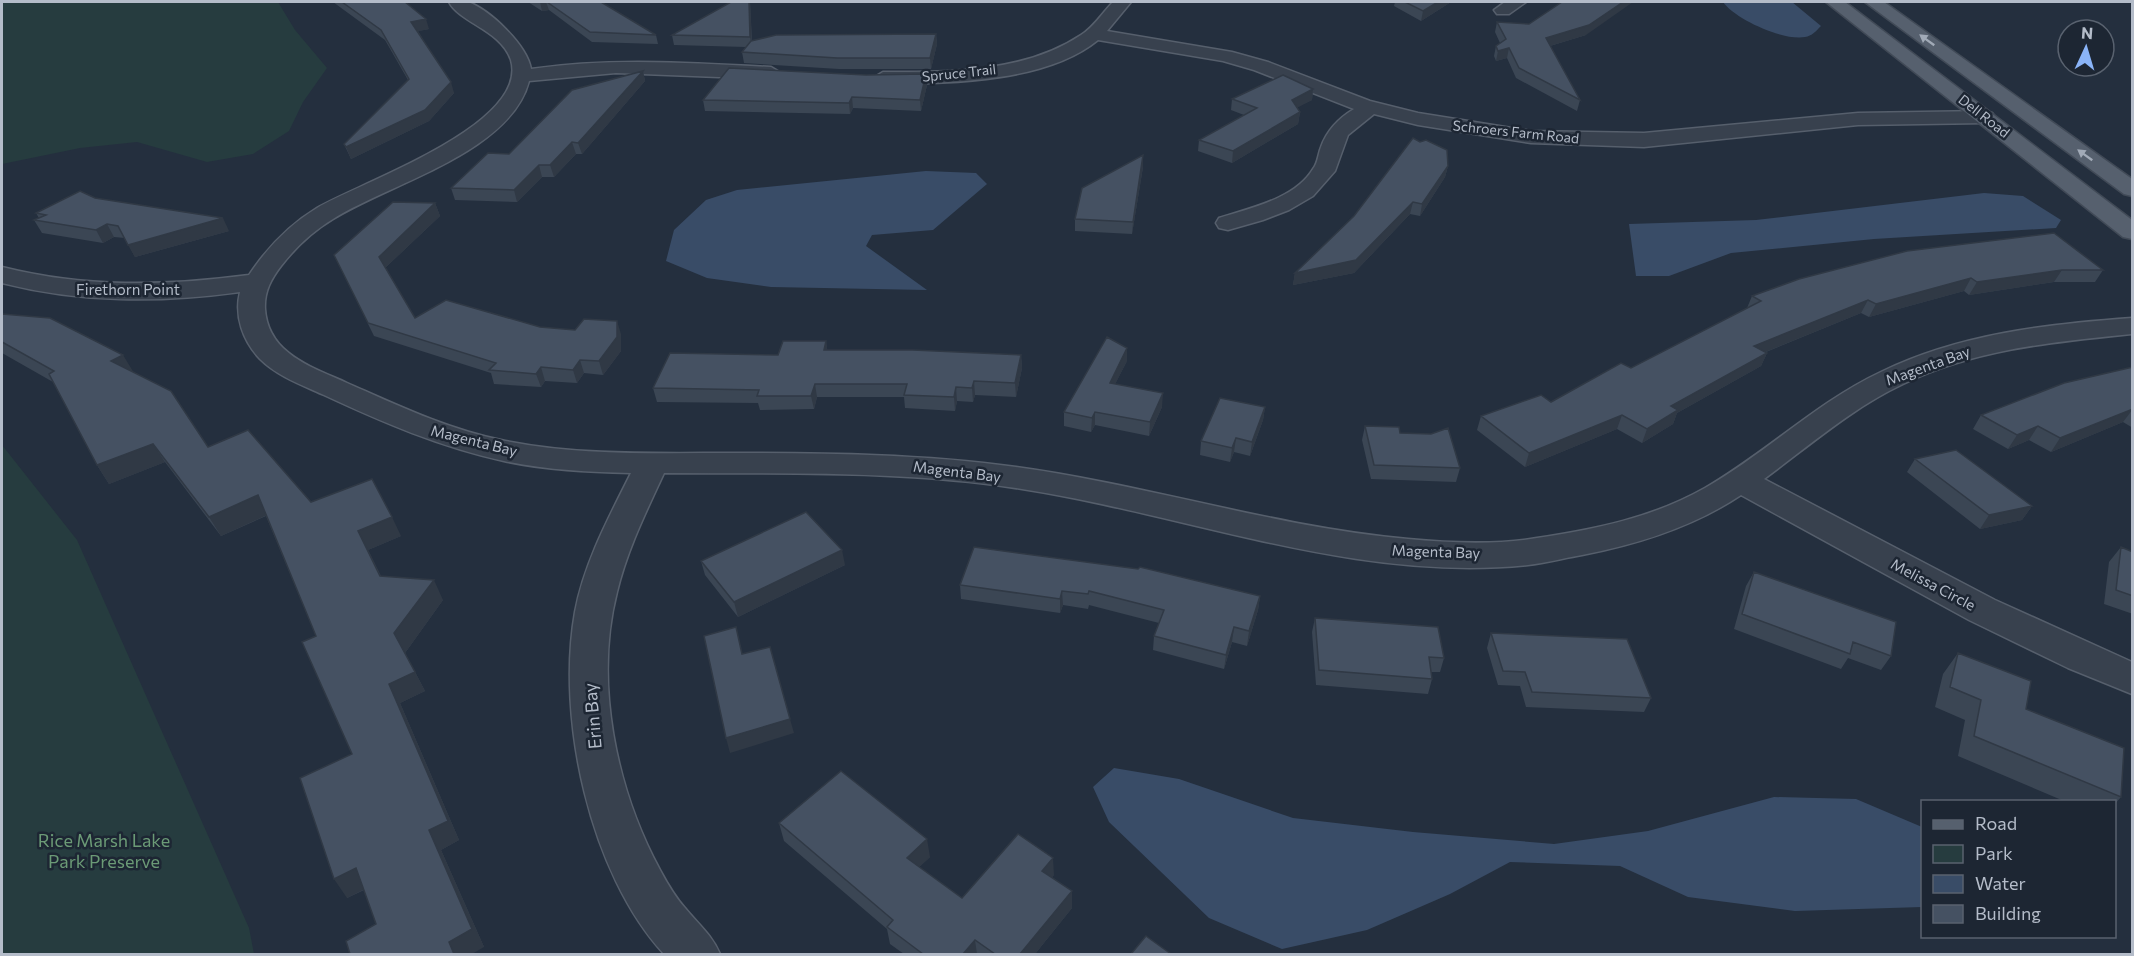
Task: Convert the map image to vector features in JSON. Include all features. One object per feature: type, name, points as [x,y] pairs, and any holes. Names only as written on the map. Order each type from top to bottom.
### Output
[{"type":"main road","name":"Dell Road","points":[[1835,2],[2133,232]]},
{"type":"main road","name":"Dell Road","points":[[1874,2],[2133,189]]},
{"type":"street","points":[[255,282],[279,252],[306,226],[355,197],[438,158],[473,136],[500,115],[516,94],[523,76],[521,63],[506,39],[457,2]]},
{"type":"street","name":"Spruce Trail","points":[[864,77],[919,78],[997,69],[1061,53],[1095,34],[1122,2]]},
{"type":"street","name":"Schroers Farm Road","points":[[1095,34],[1190,48],[1234,58],[1371,107],[1418,119],[1473,129],[1587,140],[1654,139],[1858,118],[1984,117]]},
{"type":"street","points":[[523,76],[552,71],[641,67],[793,74]]},
{"type":"street","points":[[1228,223],[1291,200],[1313,185],[1325,169],[1340,132],[1371,107]]},
{"type":"street","name":"Firethorn Point","points":[[2,275],[61,290],[107,293],[161,292],[255,282]]},
{"type":"street","name":"Magenta Bay","points":[[255,282],[250,305],[255,331],[271,355],[402,420],[451,438],[512,452],[576,459],[652,463],[850,463],[946,469],[1042,483],[1292,536],[1372,549],[1456,555],[1537,550],[1610,538],[1672,518],[1724,492],[1845,405],[1893,377],[1950,355],[2013,339],[2133,326]]},
{"type":"street","name":"Erin Bay","points":[[652,463],[613,548],[594,611],[588,681],[596,757],[620,839],[665,920],[696,954]]},
{"type":"street","name":"Melissa Circle","points":[[1740,480],[1953,597],[2073,655],[2133,679]]},
{"type":"green space","points":[[2,2],[278,2],[295,30],[327,68],[303,102],[289,131],[253,154],[207,162],[137,142],[80,148],[2,164]]},
{"type":"green space","name":"Rice Marsh Lake Park Preserve","points":[[2,445],[77,540],[249,928],[254,954],[2,954]]},
{"type":"water","points":[[1723,2],[1792,2],[1821,26],[1807,36],[1785,36],[1748,22]]},
{"type":"water","points":[[926,171],[976,173],[987,184],[933,230],[872,235],[866,246],[927,290],[771,287],[707,278],[666,261],[674,230],[706,200],[737,190]]},
{"type":"water","points":[[1984,193],[2023,196],[2061,220],[2056,228],[1874,239],[1731,253],[1669,276],[1636,276],[1629,224],[1756,220]]},
{"type":"water","points":[[1114,768],[1179,779],[1293,818],[1413,832],[1554,844],[1648,831],[1774,797],[1856,799],[1921,827],[1921,907],[1795,911],[1688,897],[1620,866],[1510,862],[1450,894],[1367,930],[1282,949],[1209,918],[1109,822],[1093,787]]},
{"type":"building","points":[[342,2],[405,2],[426,19],[411,22],[451,82],[425,110],[346,147],[344,144],[409,79],[381,30]]},
{"type":"building","points":[[547,2],[601,2],[656,35],[590,32]]},
{"type":"building","points":[[731,2],[749,2],[750,37],[672,35]]},
{"type":"building","points":[[1405,2],[1438,2],[1423,11]]},
{"type":"building","points":[[1562,2],[1623,2],[1589,25],[1546,38],[1580,100],[1519,68],[1509,48],[1498,51],[1496,46],[1506,39],[1497,22],[1529,24]]},
{"type":"building","points":[[936,34],[930,58],[837,58],[742,52],[751,41],[776,35]]},
{"type":"building","points":[[729,68],[866,75],[926,74],[920,100],[852,97],[849,103],[703,100]]},
{"type":"building","points":[[643,71],[578,143],[572,142],[550,165],[539,165],[514,190],[451,188],[488,153],[509,154],[572,90]]},
{"type":"building","points":[[1283,75],[1313,89],[1292,100],[1300,112],[1233,151],[1199,140],[1257,108],[1232,99]]},
{"type":"building","points":[[1413,138],[1420,142],[1426,140],[1447,150],[1448,166],[1422,204],[1413,202],[1356,260],[1295,273],[1354,216]]},
{"type":"building","points":[[1143,155],[1133,222],[1075,219],[1082,188]]},
{"type":"building","points":[[80,191],[95,198],[223,218],[128,245],[118,226],[107,224],[96,230],[34,220],[46,215],[36,213]]},
{"type":"building","points":[[393,202],[435,203],[379,257],[415,318],[446,300],[540,327],[575,330],[584,319],[617,321],[617,337],[599,361],[580,360],[573,370],[541,367],[536,374],[489,370],[496,363],[368,323],[334,255]]},
{"type":"building","points":[[2054,233],[2103,270],[2062,270],[1977,282],[1971,278],[1876,304],[1868,300],[1754,346],[1767,353],[1671,406],[1678,410],[1647,429],[1622,415],[1529,453],[1481,416],[1541,395],[1551,402],[1621,363],[1631,368],[1761,301],[1752,296],[1799,279],[1907,251]]},
{"type":"building","points":[[2,314],[50,318],[123,355],[111,361],[171,391],[208,447],[248,430],[311,502],[372,479],[392,517],[358,531],[380,576],[434,580],[394,633],[415,672],[389,684],[448,821],[429,830],[472,929],[449,942],[454,954],[350,954],[346,941],[376,924],[356,868],[334,879],[300,778],[352,754],[302,642],[316,636],[258,495],[209,517],[153,444],[97,465],[49,374],[54,371],[2,342]]},
{"type":"building","points":[[1107,337],[1127,348],[1110,383],[1163,393],[1150,422],[1095,412],[1092,418],[1064,412]]},
{"type":"building","points":[[783,341],[826,341],[824,350],[913,350],[1021,355],[1015,383],[974,381],[972,388],[956,387],[954,397],[904,395],[907,384],[815,384],[811,396],[757,396],[759,390],[653,388],[670,353],[778,355]]},
{"type":"building","points":[[2133,367],[2133,409],[2060,438],[2038,426],[2017,435],[1981,415],[2064,383]]},
{"type":"building","points":[[1220,398],[1265,407],[1252,442],[1236,438],[1232,448],[1201,441]]},
{"type":"building","points":[[1365,426],[1399,427],[1400,433],[1431,434],[1448,428],[1460,468],[1374,465]]},
{"type":"building","points":[[1956,450],[2032,506],[1989,515],[1915,459]]},
{"type":"building","points":[[806,512],[842,550],[734,602],[701,561]]},
{"type":"building","points":[[974,547],[1138,569],[1140,567],[1260,596],[1249,631],[1234,627],[1226,655],[1154,636],[1164,610],[1089,591],[1088,594],[1062,591],[1060,599],[960,585]]},
{"type":"building","points":[[2121,547],[2133,552],[2133,596],[2116,590]]},
{"type":"building","points":[[1754,572],[1896,622],[1891,656],[1853,642],[1850,654],[1742,614]]},
{"type":"building","points":[[1315,618],[1438,627],[1444,658],[1429,657],[1432,679],[1319,670]]},
{"type":"building","points":[[736,627],[742,654],[770,647],[790,719],[726,738],[704,636]]},
{"type":"building","points":[[1491,633],[1627,639],[1651,698],[1532,692],[1525,672],[1503,671]]},
{"type":"building","points":[[1958,653],[2031,681],[2026,709],[2124,748],[2121,797],[1974,736],[1981,700],[1950,687]]},
{"type":"building","points":[[841,771],[927,839],[907,858],[962,898],[1018,834],[1053,858],[1042,871],[1072,891],[1020,954],[995,954],[975,940],[963,954],[923,954],[887,927],[893,920],[779,823]]},
{"type":"building","points":[[1146,936],[1171,954],[1131,954]]}]
